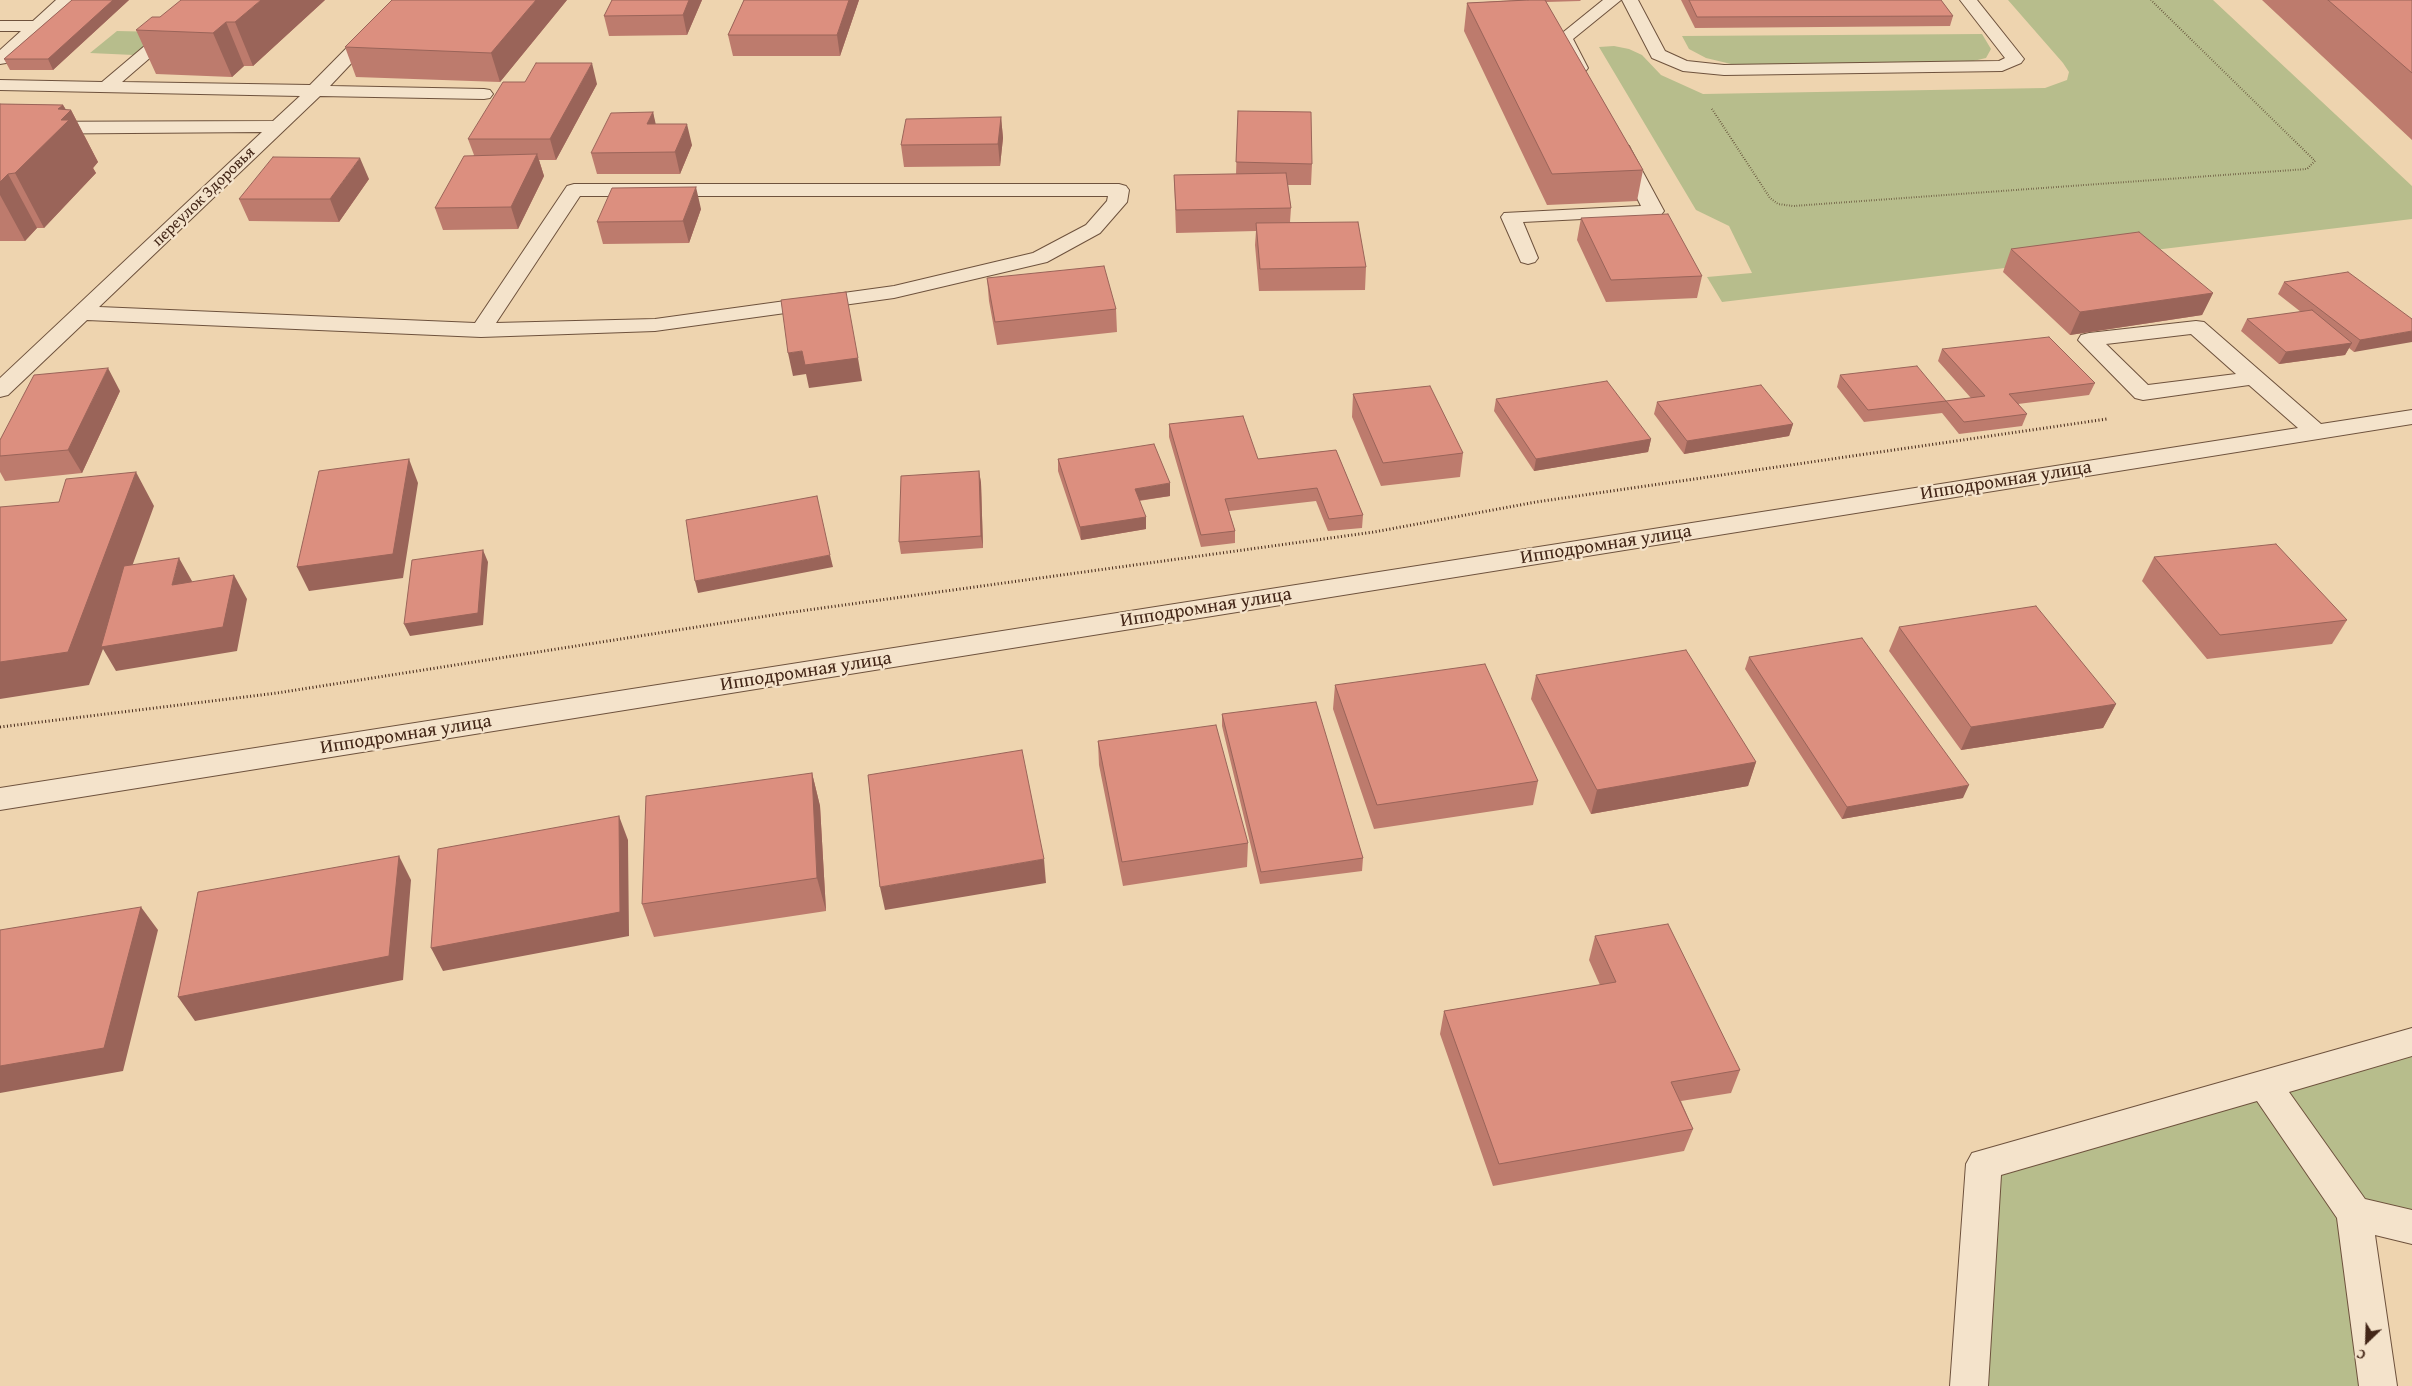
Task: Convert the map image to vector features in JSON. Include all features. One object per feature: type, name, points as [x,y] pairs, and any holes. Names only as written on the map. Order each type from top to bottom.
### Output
[{"type":"street","points":[[0,59],[66,0]]},
{"type":"street","points":[[107,86],[209,0]]},
{"type":"street","name":"переулок Здоровья","points":[[0,390],[314,92],[403,0]]},
{"type":"street","points":[[1586,81],[1564,38],[1613,0]]},
{"type":"street","points":[[1630,0],[1658,54],[1683,66],[1724,70],[2002,66],[2015,59],[1968,0]]},
{"type":"street","points":[[0,26],[36,26]]},
{"type":"street","points":[[0,85],[484,94]]},
{"type":"street","points":[[0,128],[278,126]]},
{"type":"street","points":[[1528,258],[1511,217],[1654,211],[1614,133]]},
{"type":"street","points":[[83,313],[481,330],[655,325],[894,292],[1040,258],[1093,229],[1117,202],[1119,190],[574,190],[481,330]]},
{"type":"street","points":[[2254,378],[2143,393],[2089,340],[2196,327],[2316,432]]},
{"type":"street","name":"Ипподромная улица","points":[[0,800],[2412,417]]},
{"type":"street","points":[[1969,1386],[1984,1164],[2412,1042]]},
{"type":"street","points":[[2264,1083],[2354,1213],[2378,1386]]},
{"type":"street","points":[[2354,1213],[2412,1227]]},
{"type":"path","points":[[1708,102],[1770,198],[1778,204],[1793,206],[2307,168],[2315,161],[2151,0]]},
{"type":"path","points":[[0,727],[277,693],[786,614],[1374,532],[1536,502],[2115,418]]},
{"type":"green space","points":[[2008,0],[2213,0],[2412,186],[2412,219],[1722,302],[1707,277],[1752,273],[1729,226],[1696,210],[1599,47],[1614,46],[1629,49],[1642,55],[1661,75],[1703,94],[2045,88],[2067,80],[2069,72],[2063,63]]},
{"type":"green space","points":[[117,31],[161,32],[134,55],[90,53]]},
{"type":"green space","points":[[1982,34],[1991,49],[1986,58],[1969,62],[1771,66],[1731,64],[1706,58],[1689,49],[1682,36]]},
{"type":"green space","points":[[2412,1042],[2412,1227],[2355,1213],[2378,1386],[1969,1386],[1984,1164]]},
{"type":"building","points":[[72,0],[113,0],[48,59],[4,59]]},
{"type":"building","points":[[181,0],[261,0],[235,22],[226,22],[213,33],[136,30],[152,17],[160,17]]},
{"type":"building","points":[[392,0],[536,0],[491,53],[345,47]]},
{"type":"building","points":[[612,0],[689,0],[683,15],[604,16]]},
{"type":"building","points":[[744,0],[849,0],[837,35],[728,35]]},
{"type":"building","points":[[1545,0],[1643,170],[1552,174],[1467,3]]},
{"type":"building","points":[[1689,0],[1941,0],[1953,16],[1697,17]]},
{"type":"building","points":[[2328,0],[2412,0],[2412,73]]},
{"type":"building","points":[[536,63],[592,63],[550,139],[468,139],[503,82],[525,82]]},
{"type":"building","points":[[0,104],[63,105],[58,109],[71,110],[61,120],[69,120],[15,173],[8,174],[0,182]]},
{"type":"building","points":[[1238,111],[1311,112],[1312,164],[1236,162]]},
{"type":"building","points":[[653,112],[647,124],[687,124],[675,152],[591,153],[611,113]]},
{"type":"building","points":[[1001,117],[998,144],[901,145],[906,119]]},
{"type":"building","points":[[537,154],[511,207],[435,208],[464,156]]},
{"type":"building","points":[[273,157],[360,158],[330,199],[239,199]]},
{"type":"building","points":[[1286,173],[1291,208],[1176,210],[1174,175]]},
{"type":"building","points":[[696,187],[683,221],[597,222],[612,188]]},
{"type":"building","points":[[1668,214],[1702,276],[1611,280],[1581,218]]},
{"type":"building","points":[[1358,222],[1366,267],[1260,269],[1256,223]]},
{"type":"building","points":[[2139,232],[2213,293],[2080,312],[2011,249]]},
{"type":"building","points":[[1104,266],[1116,309],[995,322],[987,278]]},
{"type":"building","points":[[2348,272],[2412,319],[2412,331],[2360,340],[2284,282]]},
{"type":"building","points":[[846,292],[858,358],[805,365],[802,351],[788,353],[781,300]]},
{"type":"building","points":[[2312,310],[2352,343],[2286,352],[2247,319]]},
{"type":"building","points":[[2049,337],[2095,383],[2009,394],[2027,414],[1964,422],[1946,401],[1985,396],[1942,349]]},
{"type":"building","points":[[1917,366],[1946,401],[1868,410],[1840,375]]},
{"type":"building","points":[[108,368],[68,450],[0,456],[0,440],[34,375]]},
{"type":"building","points":[[1607,381],[1651,439],[1536,459],[1496,399]]},
{"type":"building","points":[[1761,385],[1793,424],[1687,441],[1657,402]]},
{"type":"building","points":[[1430,386],[1463,453],[1383,463],[1353,394]]},
{"type":"building","points":[[1243,416],[1258,459],[1336,450],[1363,515],[1329,519],[1317,488],[1225,499],[1235,531],[1201,535],[1169,424]]},
{"type":"building","points":[[1154,444],[1170,483],[1135,489],[1146,517],[1080,527],[1058,459]]},
{"type":"building","points":[[409,459],[393,554],[297,567],[319,471]]},
{"type":"building","points":[[979,471],[981,536],[899,542],[901,476]]},
{"type":"building","points":[[136,472],[68,652],[0,662],[0,507],[59,502],[66,479]]},
{"type":"building","points":[[817,496],[830,555],[695,581],[686,520]]},
{"type":"building","points":[[2276,544],[2347,620],[2220,635],[2154,557]]},
{"type":"building","points":[[483,550],[478,613],[404,624],[412,560]]},
{"type":"building","points":[[179,558],[172,585],[234,575],[223,627],[101,647],[124,566]]},
{"type":"building","points":[[2036,606],[2116,704],[1971,727],[1899,627]]},
{"type":"building","points":[[1862,638],[1969,785],[1847,807],[1749,657]]},
{"type":"building","points":[[1686,650],[1756,762],[1597,790],[1536,675]]},
{"type":"building","points":[[1485,664],[1538,781],[1377,805],[1335,685]]},
{"type":"building","points":[[1316,702],[1363,858],[1261,872],[1222,714]]},
{"type":"building","points":[[1216,725],[1248,843],[1122,862],[1098,741]]},
{"type":"building","points":[[1022,750],[1044,859],[880,887],[868,775]]},
{"type":"building","points":[[812,773],[817,878],[642,904],[646,796]]},
{"type":"building","points":[[619,816],[620,912],[431,948],[438,849]]},
{"type":"building","points":[[399,856],[389,956],[178,997],[198,892]]},
{"type":"building","points":[[141,907],[104,1048],[0,1066],[0,930]]},
{"type":"building","points":[[1668,924],[1740,1070],[1671,1082],[1693,1129],[1499,1164],[1444,1011],[1616,982],[1595,936]]}]
